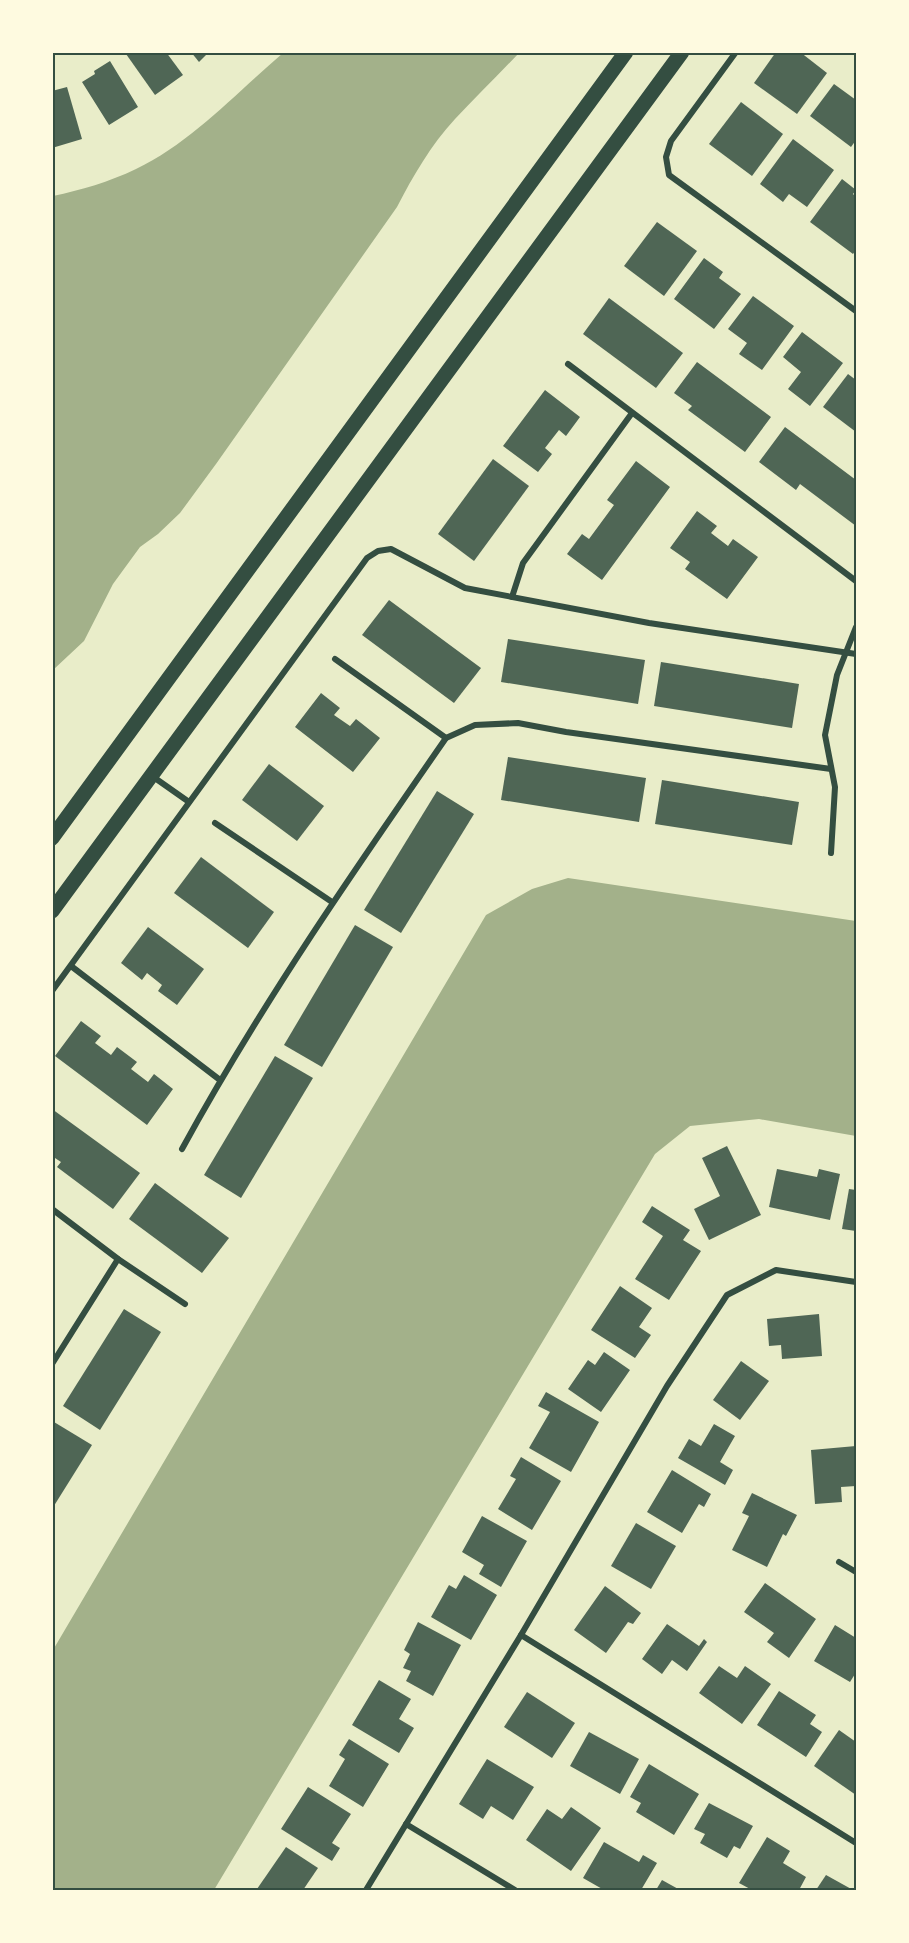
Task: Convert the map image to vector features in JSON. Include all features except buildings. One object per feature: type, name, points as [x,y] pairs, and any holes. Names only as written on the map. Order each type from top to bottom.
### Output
[{"type":"main road","points":[[52,838],[626,52]]},
{"type":"main road","points":[[52,911],[682,52]]},
{"type":"street","points":[[736,52],[671,141],[666,157],[669,174],[856,311]]},
{"type":"street","points":[[568,364],[856,581]]},
{"type":"street","points":[[512,597],[523,563],[632,413]]},
{"type":"street","points":[[52,991],[367,558],[378,551],[391,549],[465,588],[648,623],[856,654]]},
{"type":"street","points":[[831,853],[835,787],[825,735],[837,675],[856,627]]},
{"type":"street","points":[[335,659],[446,738]]},
{"type":"street","points":[[182,1149],[220,1080],[332,902],[446,738],[475,725],[518,723],[566,732],[831,769]]},
{"type":"street","points":[[152,776],[189,802]]},
{"type":"street","points":[[215,823],[332,902]]},
{"type":"street","points":[[71,966],[220,1080]]},
{"type":"street","points":[[52,1209],[118,1259],[184,1304]]},
{"type":"street","points":[[52,1364],[118,1259]]},
{"type":"street","points":[[366,1890],[521,1635],[667,1386],[727,1295],[776,1270],[856,1282]]},
{"type":"street","points":[[839,1562],[856,1572]]},
{"type":"street","points":[[521,1635],[856,1843]]},
{"type":"street","points":[[406,1824],[515,1890]]},
{"type":"shaded area","points":[[283,53],[519,53],[438,139],[416,172],[397,207],[216,464],[180,513],[140,547],[113,584],[84,641],[53,670],[53,196],[105,182],[157,158],[213,116]]},
{"type":"shaded area","points":[[568,878],[856,921],[856,1136],[759,1119],[690,1126],[655,1154],[214,1890],[53,1890],[53,1650],[486,915],[532,889]]}]
